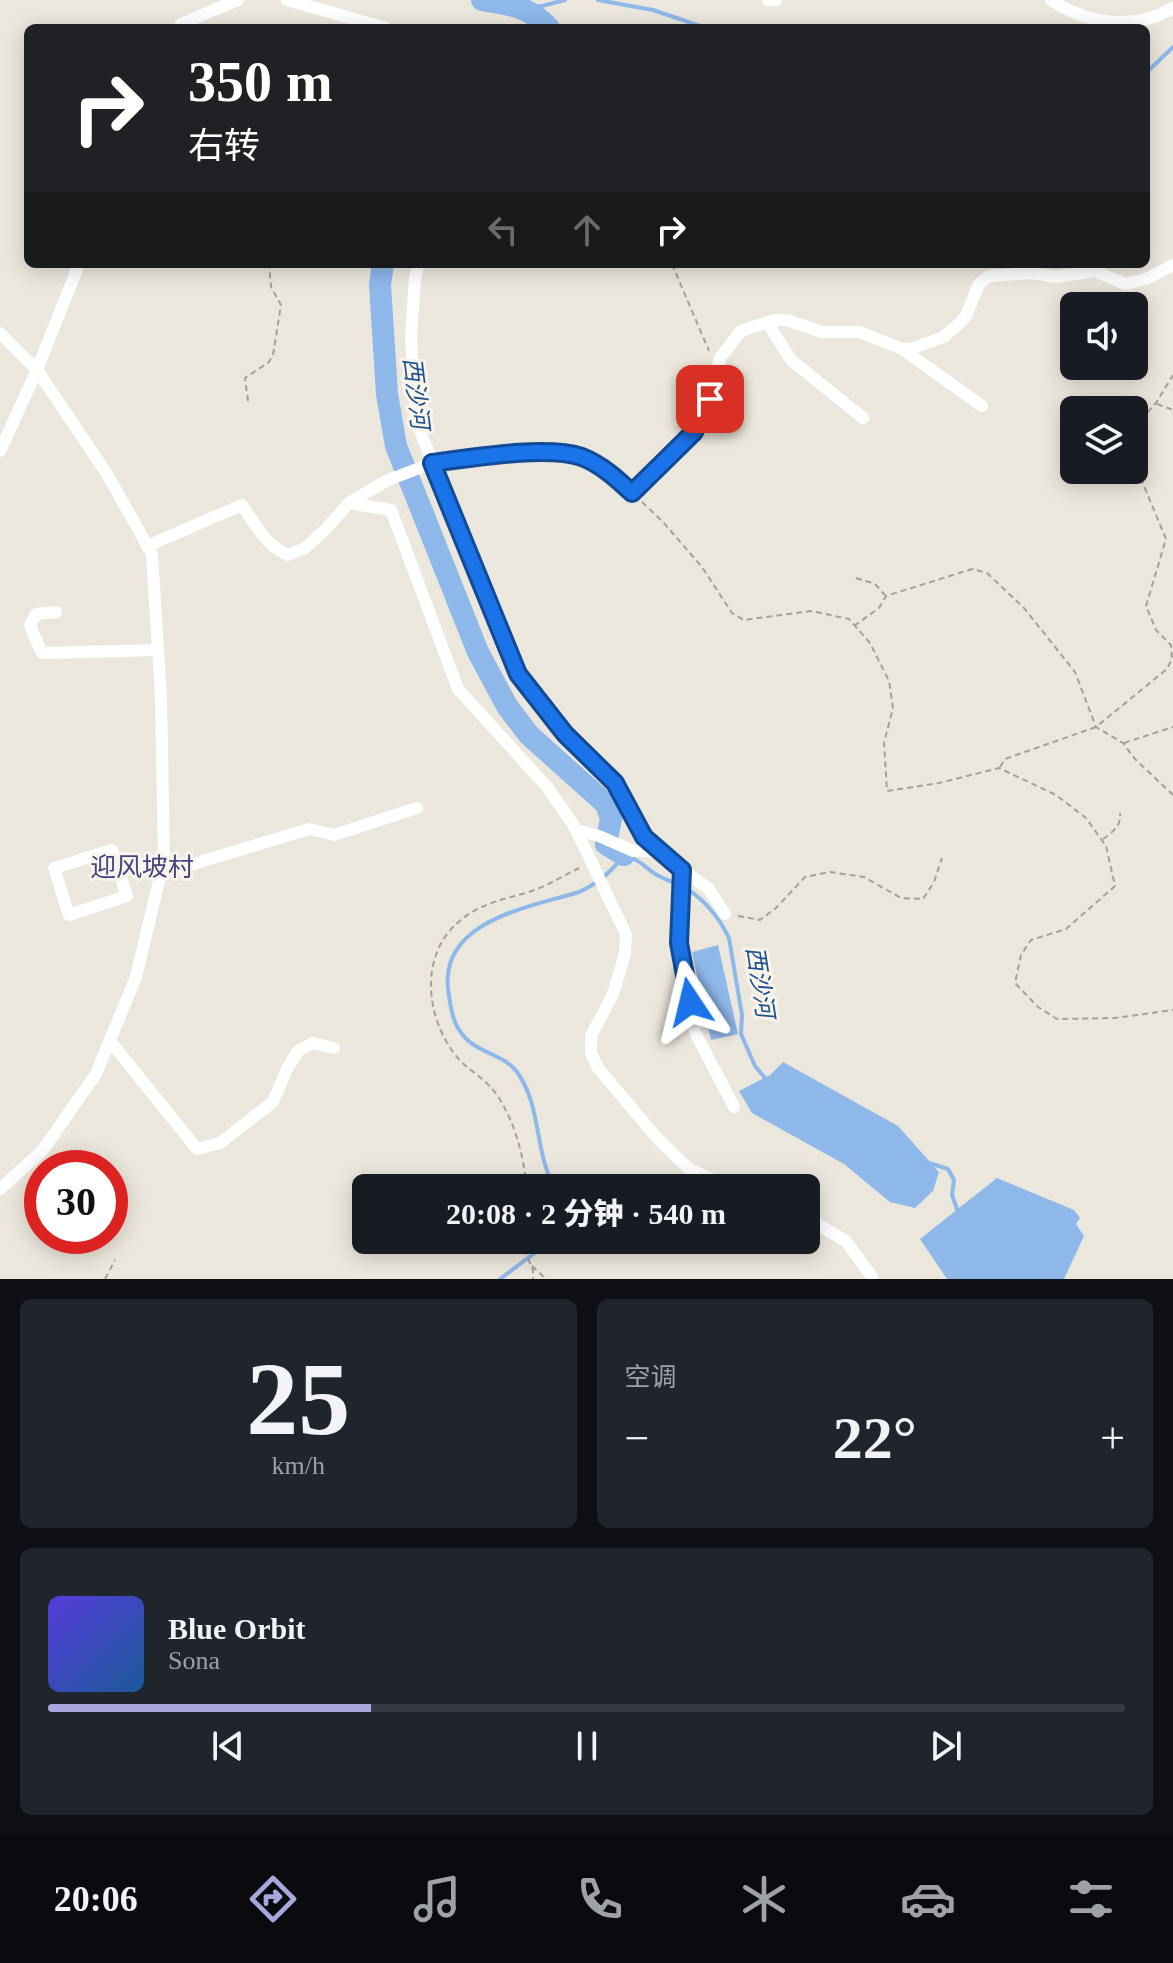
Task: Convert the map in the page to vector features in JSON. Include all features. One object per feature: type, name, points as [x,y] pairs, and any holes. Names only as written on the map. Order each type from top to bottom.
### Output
[{"type":"street","points":[[181,24],[238,0]]},
{"type":"street","points":[[287,0],[372,24]]},
{"type":"street","points":[[768,0],[776,0]]},
{"type":"street","points":[[1051,0],[1072,14],[1096,20],[1156,18],[1173,8]]},
{"type":"street","points":[[902,349],[917,348],[952,331],[966,316],[979,284],[994,274],[1032,273],[1056,277],[1095,271],[1125,284],[1146,279],[1173,265]]},
{"type":"street","points":[[0,451],[37,370],[77,268]]},
{"type":"street","points":[[418,268],[411,338],[416,421],[428,464],[518,674],[565,734],[615,783],[644,837],[708,888],[725,914]]},
{"type":"street","points":[[147,546],[242,505],[266,541],[288,555],[305,548],[349,503],[386,481],[428,464],[516,454],[568,454],[603,468],[632,493],[694,432],[710,399],[720,358],[741,331],[767,322],[787,320],[822,332],[860,332],[902,349],[982,406]]},
{"type":"street","points":[[767,322],[791,360],[863,418]]},
{"type":"street","points":[[0,333],[37,370],[107,474],[152,554],[164,860],[136,977],[96,1074],[42,1151],[0,1189]]},
{"type":"street","points":[[349,503],[391,510],[458,689],[548,788],[576,830],[626,934],[625,954],[613,994],[591,1036],[591,1053],[598,1068],[657,1138],[689,1169],[700,1174]]},
{"type":"street","points":[[56,612],[36,614],[30,626],[42,653],[158,650]]},
{"type":"street","points":[[160,874],[309,829],[334,835],[417,808]]},
{"type":"street","points":[[576,830],[633,851],[660,851]]},
{"type":"street","points":[[112,850],[119,872],[127,896],[69,915],[54,868],[112,850]]},
{"type":"street","points":[[119,872],[164,860]]},
{"type":"street","points":[[682,870],[679,943],[695,1032],[734,1107]]},
{"type":"street","points":[[110,1041],[197,1149],[220,1143],[273,1102],[298,1051],[313,1043],[334,1048]]},
{"type":"street","points":[[820,1226],[846,1241],[872,1277]]},
{"type":"path","points":[[248,401],[245,378],[269,362],[273,355],[281,314],[281,305],[271,287],[269,268]]},
{"type":"path","points":[[674,268],[717,369]]},
{"type":"path","points":[[1148,412],[1173,375]]},
{"type":"path","points":[[1156,403],[1173,410]]},
{"type":"path","points":[[999,768],[1005,759],[1096,727],[1167,669],[1172,660],[1171,645],[1156,630],[1146,606],[1166,539],[1143,484]]},
{"type":"path","points":[[632,493],[663,522],[702,567],[732,613],[744,620],[811,611],[849,619],[870,643],[889,681],[893,708],[884,743],[887,791],[939,783],[999,768],[1056,795],[1086,818],[1106,846],[1115,886],[1066,929],[1031,940],[1021,955],[1015,983],[1038,1007],[1057,1019],[1115,1018],[1173,1010]]},
{"type":"path","points":[[854,626],[879,608],[886,596],[972,569],[987,573],[1024,608],[1075,672],[1096,727],[1123,743],[1135,759],[1173,795]]},
{"type":"path","points":[[856,578],[875,584],[886,596]]},
{"type":"path","points":[[1123,743],[1173,727]]},
{"type":"path","points":[[1102,840],[1114,831],[1121,818],[1120,813]]},
{"type":"path","points":[[725,914],[760,920],[805,877],[830,872],[864,877],[901,898],[923,899],[934,882],[942,858]]},
{"type":"path","points":[[523,1174],[513,1130],[499,1097],[484,1079],[457,1056],[435,1019],[431,996],[433,971],[445,937],[464,917],[488,903],[542,886],[590,861]]},
{"type":"path","points":[[526,1254],[533,1279]]},
{"type":"path","points":[[105,1279],[115,1260]]},
{"type":"path","points":[[532,1266],[546,1279]]},
{"type":"water","points":[[718,945],[738,1034],[711,1040],[692,952]]},
{"type":"water","points":[[783,1062],[898,1126],[939,1172],[933,1191],[915,1208],[890,1202],[844,1164],[752,1113],[739,1091],[770,1075]]},
{"type":"water","points":[[997,1178],[1074,1210],[1080,1218],[1076,1224],[1084,1236],[1064,1279],[947,1279],[920,1239]]},
{"type":"waterway","name":"西沙河","points":[[482,0],[519,8],[545,24]]},
{"type":"waterway","points":[[521,6],[542,6],[565,0]]},
{"type":"waterway","points":[[598,0],[653,10],[694,24]]},
{"type":"waterway","points":[[1150,69],[1173,47]]},
{"type":"waterway","name":"西沙河","points":[[382,268],[380,285],[387,394],[396,446],[478,652],[507,706],[529,735],[606,804],[611,819],[606,844],[624,855]]},
{"type":"waterway","points":[[548,1174],[525,1085],[511,1066],[468,1040],[456,1024],[448,988],[450,965],[459,946],[474,932],[515,911],[586,889],[624,855],[696,895],[720,922],[729,938],[742,1015],[741,1034],[755,1066],[766,1079]]},
{"type":"waterway","name":"西沙河","points":[[926,1162],[948,1169],[954,1180],[952,1195],[959,1215]]},
{"type":"waterway","points":[[500,1279],[533,1254]]},
{"type":"district","name":"迎风坡村","points":[[142,867]]},
{"type":"route","points":[[690,1002],[679,943],[682,870],[644,837],[615,783],[565,734],[518,674],[432,463],[482,456],[568,454],[603,468],[632,493],[694,432],[710,399]]}]
